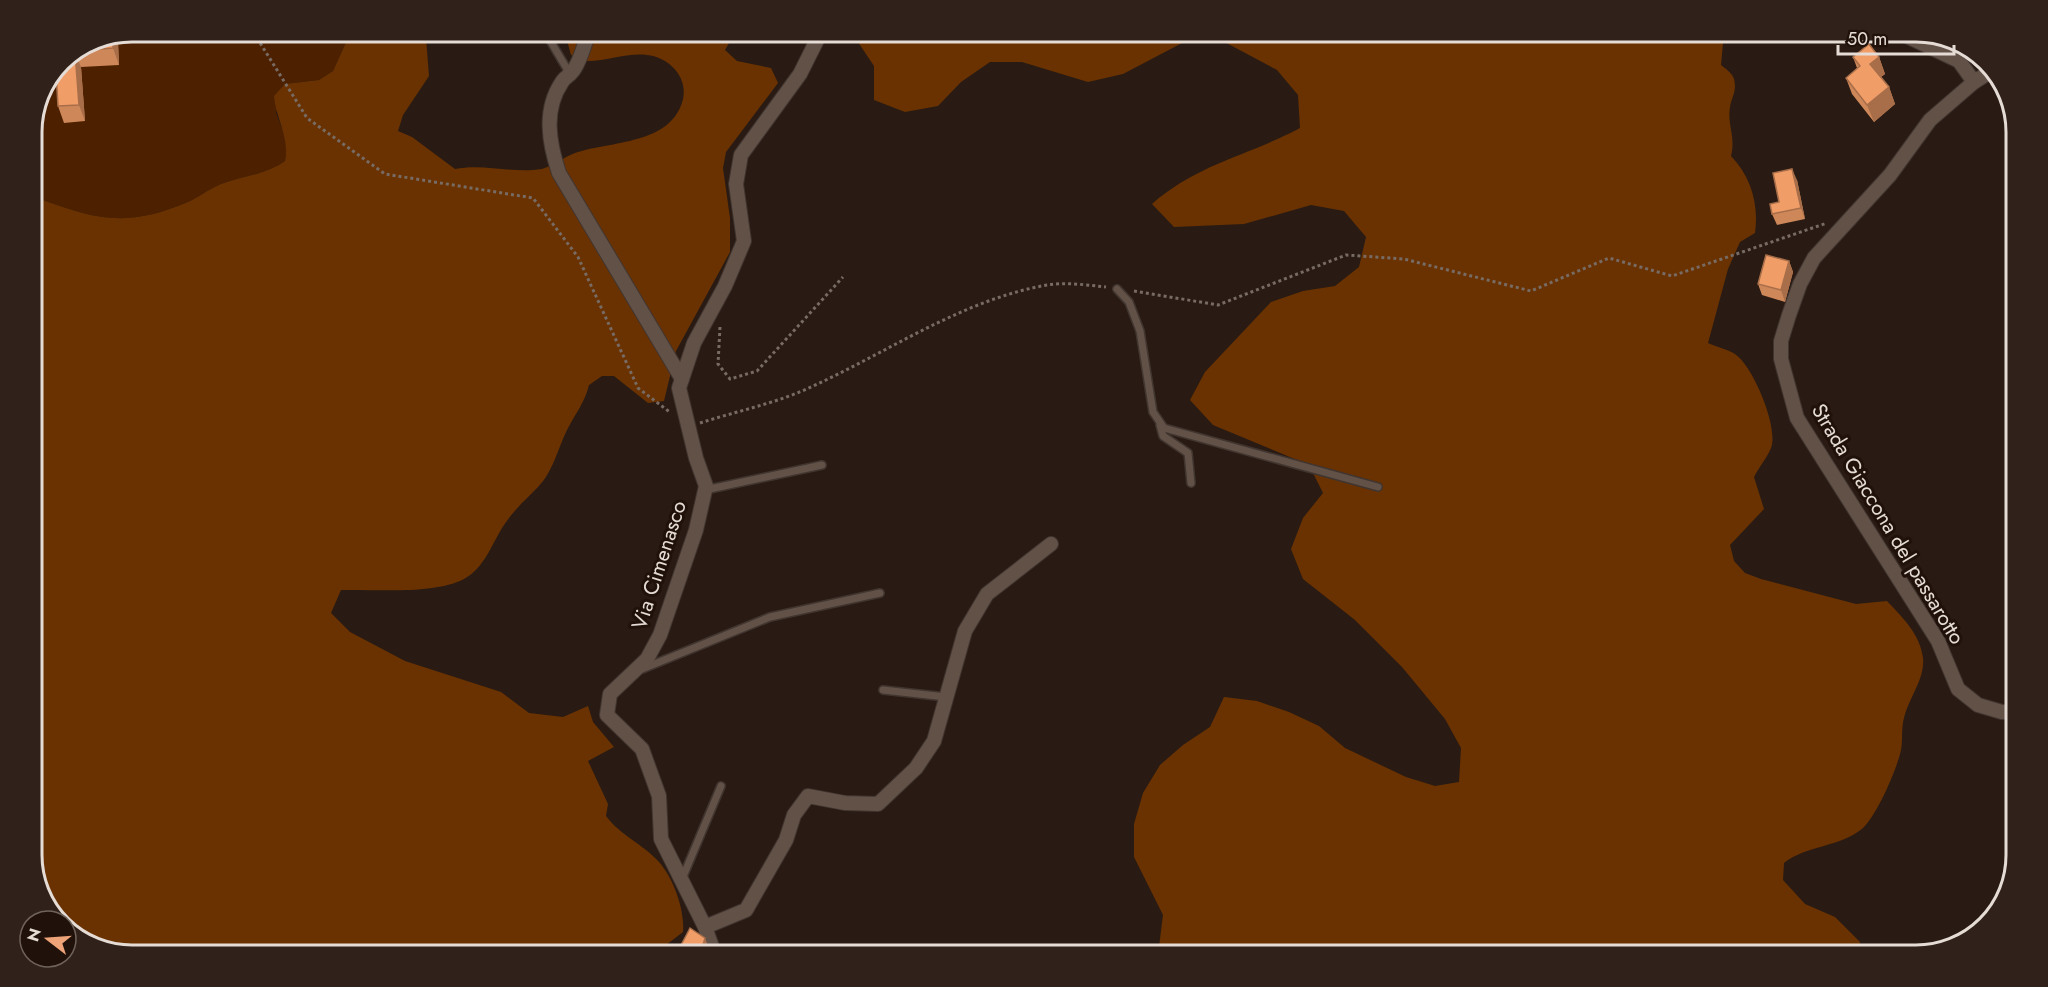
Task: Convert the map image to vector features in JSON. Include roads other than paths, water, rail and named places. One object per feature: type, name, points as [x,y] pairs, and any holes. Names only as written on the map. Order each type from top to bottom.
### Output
[{"type":"street","points":[[585,42],[570,74],[562,80],[549,116],[551,149],[559,173],[682,379]]},
{"type":"street","name":"Via Cimenasco","points":[[711,945],[705,927],[661,838],[659,796],[642,748],[607,715],[610,694],[648,659],[660,635],[696,530],[705,490],[679,388],[694,343],[725,286],[744,241],[736,184],[741,155],[800,74],[816,42]]},
{"type":"street","points":[[1920,42],[1959,61],[1974,82]]},
{"type":"street","name":"Strada Giaccona del passarotto","points":[[1985,75],[1930,120],[1890,175],[1814,258],[1800,284],[1781,341],[1781,359],[1797,418],[1938,641],[1958,689],[1978,705],[2006,712]]},
{"type":"street","points":[[705,927],[746,910],[786,840],[794,815],[808,796],[844,803],[878,804],[916,768],[934,741],[965,631],[987,594],[1051,544]]},
{"type":"lane","points":[[551,42],[570,74]]},
{"type":"lane","points":[[1117,289],[1129,302],[1140,331],[1153,412],[1164,428],[1378,487]]},
{"type":"lane","points":[[1158,419],[1163,436],[1188,453],[1191,483]]},
{"type":"lane","points":[[705,490],[822,465]]},
{"type":"lane","points":[[637,670],[770,617],[880,593]]},
{"type":"lane","points":[[883,690],[946,697]]},
{"type":"lane","points":[[682,879],[721,786]]}]
